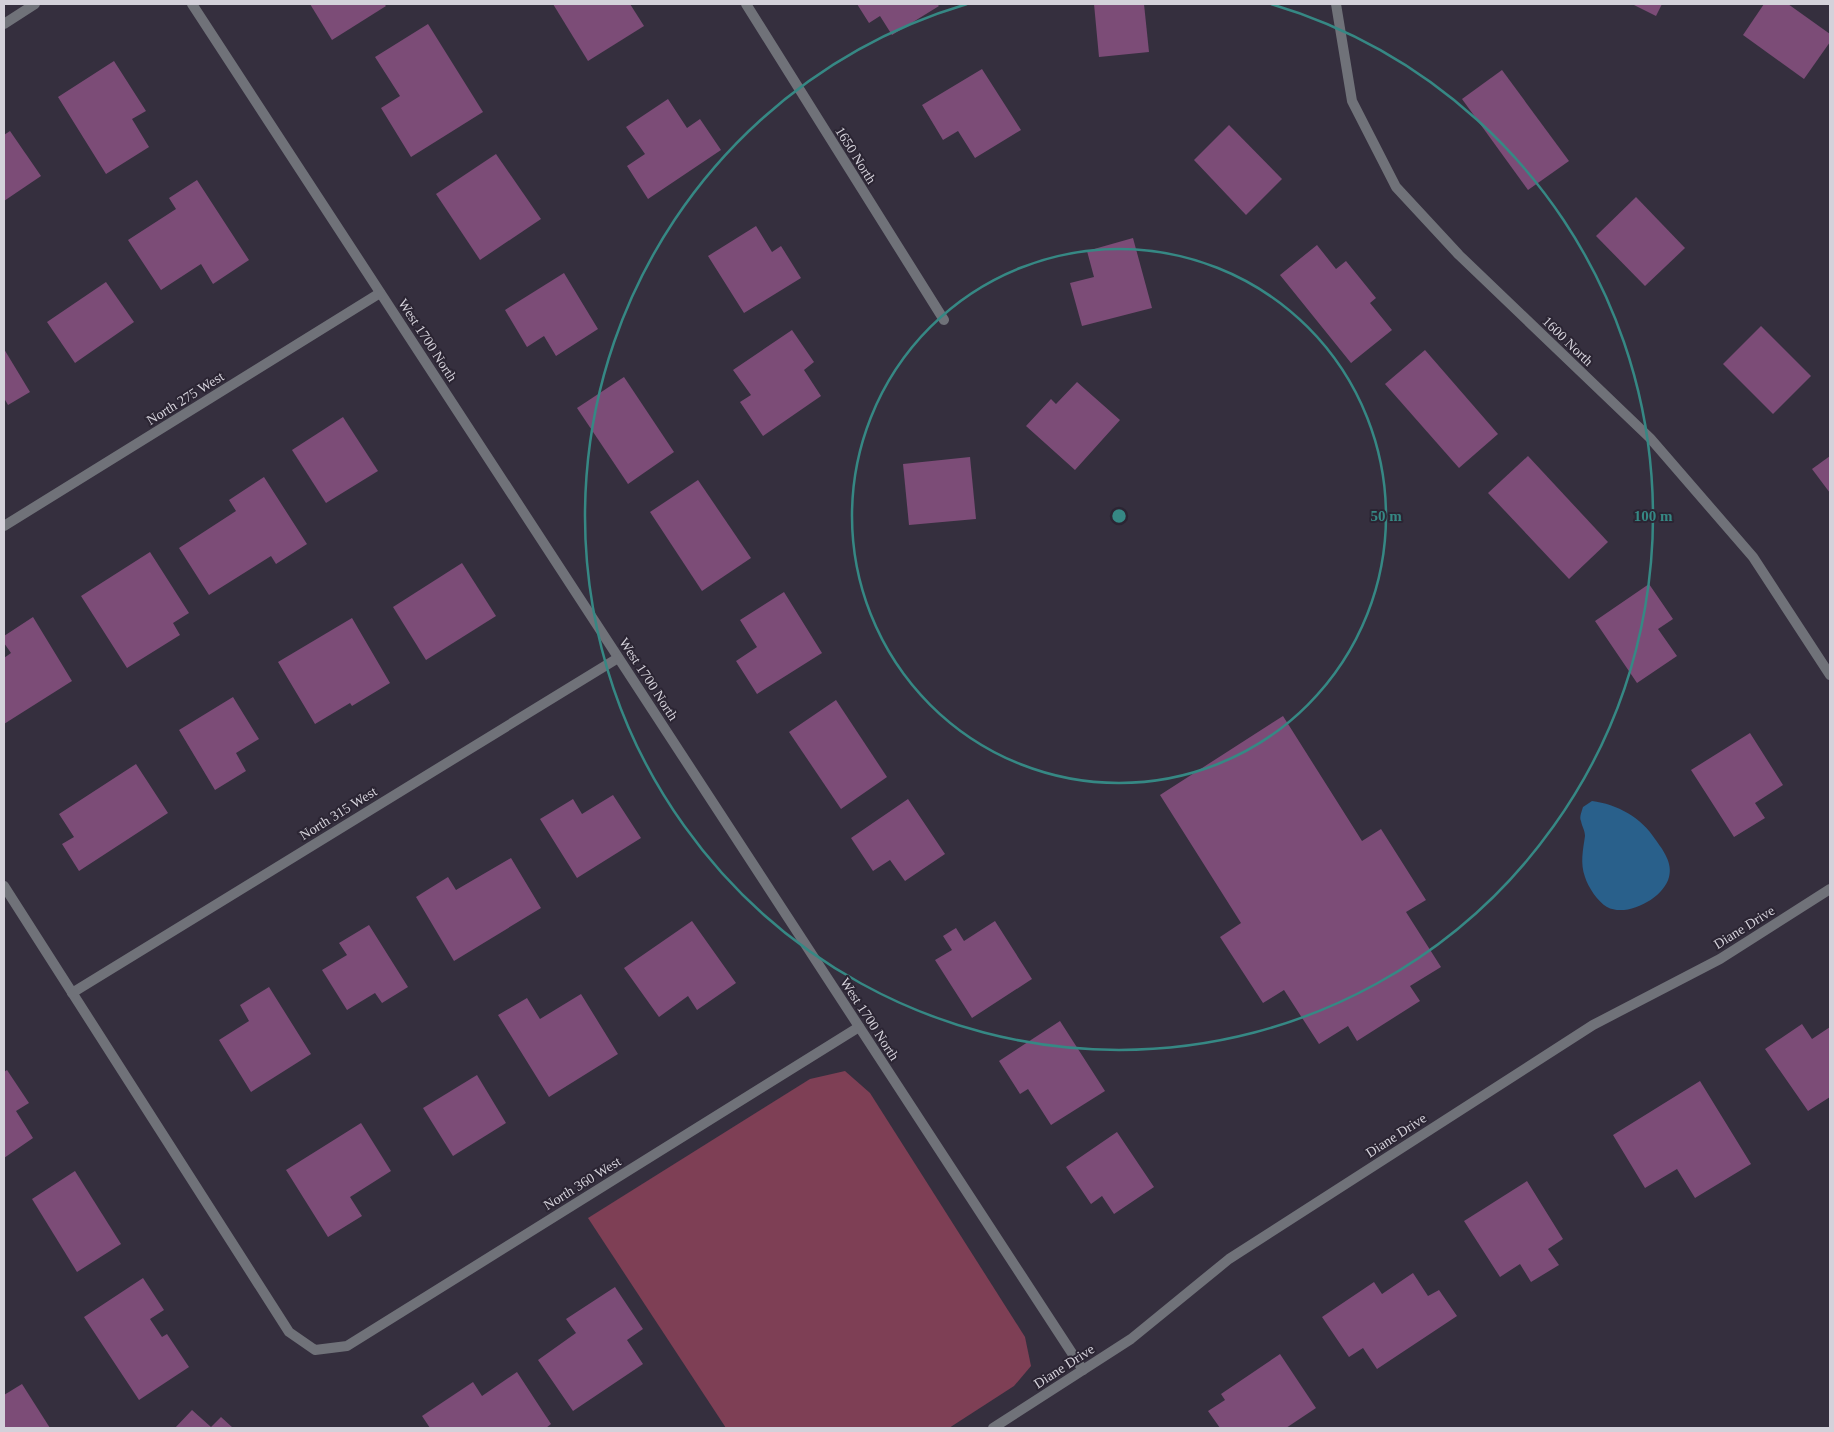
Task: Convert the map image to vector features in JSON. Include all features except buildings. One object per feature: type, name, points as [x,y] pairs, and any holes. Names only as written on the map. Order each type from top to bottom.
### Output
[{"type":"street","points":[[4,24],[35,4]]},
{"type":"street","name":"West 1700 North","points":[[192,4],[1083,1370]]},
{"type":"street","name":"1650 North","points":[[746,4],[944,320]]},
{"type":"street","name":"1600 North","points":[[1336,4],[1352,101],[1396,187],[1459,255],[1650,438],[1753,557],[1830,675]]},
{"type":"street","name":"North 275 West","points":[[4,526],[380,292]]},
{"type":"street","name":"North 315 West","points":[[72,993],[618,658]]},
{"type":"street","points":[[4,886],[72,993]]},
{"type":"street","name":"Diane Drive","points":[[993,1428],[1131,1340],[1229,1259],[1270,1232],[1593,1025],[1720,958],[1830,889]]},
{"type":"street","name":"North 360 West","points":[[72,993],[289,1332],[315,1350],[347,1346],[859,1027]]},
{"type":"shaded area","points":[[845,1071],[870,1093],[1025,1337],[1031,1366],[1014,1386],[949,1428],[726,1428],[588,1218],[810,1079]]},
{"type":"water","points":[[1592,801],[1611,805],[1628,813],[1650,831],[1667,857],[1670,872],[1666,885],[1644,904],[1634,908],[1615,910],[1604,905],[1588,885],[1582,856],[1585,832],[1580,818],[1583,807]]}]
